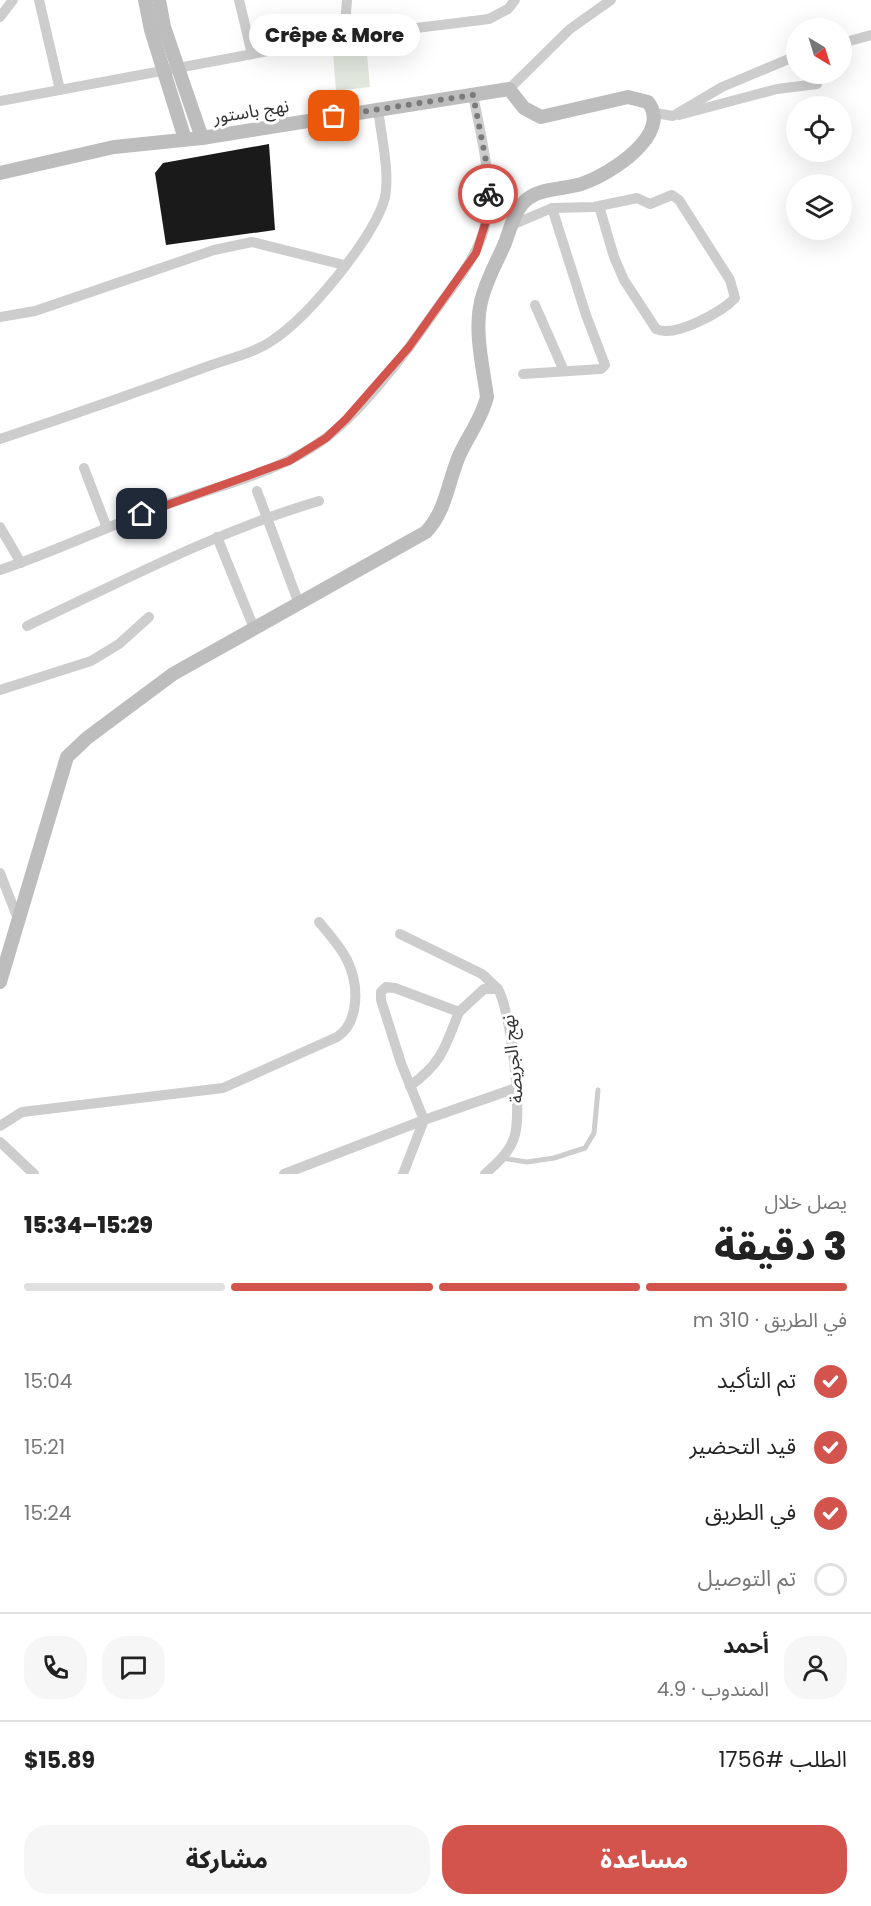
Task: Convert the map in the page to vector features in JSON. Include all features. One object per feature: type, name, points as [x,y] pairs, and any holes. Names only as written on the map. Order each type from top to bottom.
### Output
[{"type":"street","points":[[0,17],[13,0]]},
{"type":"street","points":[[39,0],[60,90]]},
{"type":"street","points":[[145,0],[163,71],[185,139]]},
{"type":"street","points":[[159,0],[177,69],[202,138]]},
{"type":"street","points":[[239,0],[252,54]]},
{"type":"street","points":[[344,37],[347,0]]},
{"type":"street","points":[[0,101],[344,37],[489,19],[508,9],[515,0]]},
{"type":"street","points":[[0,982],[67,757],[87,738],[173,674],[426,532],[436,521],[459,457],[484,408],[487,397],[479,330],[481,302],[523,203],[530,197],[585,183],[629,156],[650,135],[654,126],[655,113],[648,102],[628,97],[541,117],[524,108],[509,89],[570,29],[611,0]]},
{"type":"street","points":[[852,40],[871,34]]},
{"type":"street","points":[[673,116],[722,87],[786,60]]},
{"type":"street","points":[[655,113],[673,116],[714,108],[777,89],[817,84]]},
{"type":"street","name":"نهج باستور","points":[[0,173],[114,147],[202,138],[509,89]]},
{"type":"street","points":[[0,570],[289,461],[326,438],[346,419],[409,347],[476,253],[486,221],[488,171],[473,95]]},
{"type":"street","points":[[0,439],[122,398],[271,342],[297,322],[366,235],[383,203],[386,186],[378,109]]},
{"type":"street","points":[[512,225],[552,208],[599,206],[636,198],[650,204],[672,195],[676,197],[730,280],[735,298],[728,306],[678,330],[663,332],[656,329],[624,280],[614,257],[599,206]]},
{"type":"street","points":[[523,374],[601,369],[606,362],[586,315],[552,208]]},
{"type":"street","points":[[0,317],[35,311],[214,250],[252,242],[344,265]]},
{"type":"street","points":[[535,305],[564,371]]},
{"type":"street","points":[[84,468],[107,528]]},
{"type":"street","points":[[257,491],[299,604]]},
{"type":"street","points":[[27,626],[103,592],[160,561],[266,516],[319,501]]},
{"type":"street","points":[[0,527],[21,563]]},
{"type":"street","points":[[217,537],[254,628]]},
{"type":"street","points":[[0,690],[92,661],[118,644],[148,617]]},
{"type":"street","points":[[0,873],[18,919]]},
{"type":"street","points":[[0,1126],[22,1112],[224,1088],[337,1037],[350,1024],[354,1015],[351,972],[339,947],[319,922]]},
{"type":"street","points":[[400,934],[482,974],[498,989]]},
{"type":"street","points":[[404,1174],[424,1120],[410,1086],[384,1011],[381,992],[386,987],[395,988],[459,1012],[439,1060],[430,1072],[410,1086]]},
{"type":"street","name":"نهج الجريصة","points":[[459,1012],[484,988],[498,989],[505,1002],[516,1088],[516,1130],[502,1158],[485,1174]]},
{"type":"street","points":[[284,1174],[424,1120],[516,1088]]},
{"type":"street","points":[[0,1142],[34,1174]]},
{"type":"lane","points":[[502,1158],[526,1162],[554,1158],[585,1148],[594,1133],[598,1090]]},
{"type":"shaded area","points":[[351,36],[366,44],[370,87],[336,91],[333,52]]},
{"type":"building","points":[[269,144],[275,230],[166,245],[155,173],[163,163]]},
{"type":"way so far","points":[[334,116],[473,95],[488,171],[488,194]]},
{"type":"place","name":"Crêpe & More","points":[[334,116]]},
{"type":"route","points":[[142,514],[289,461],[326,438],[346,419],[409,347],[476,253],[486,221],[488,194]]}]
